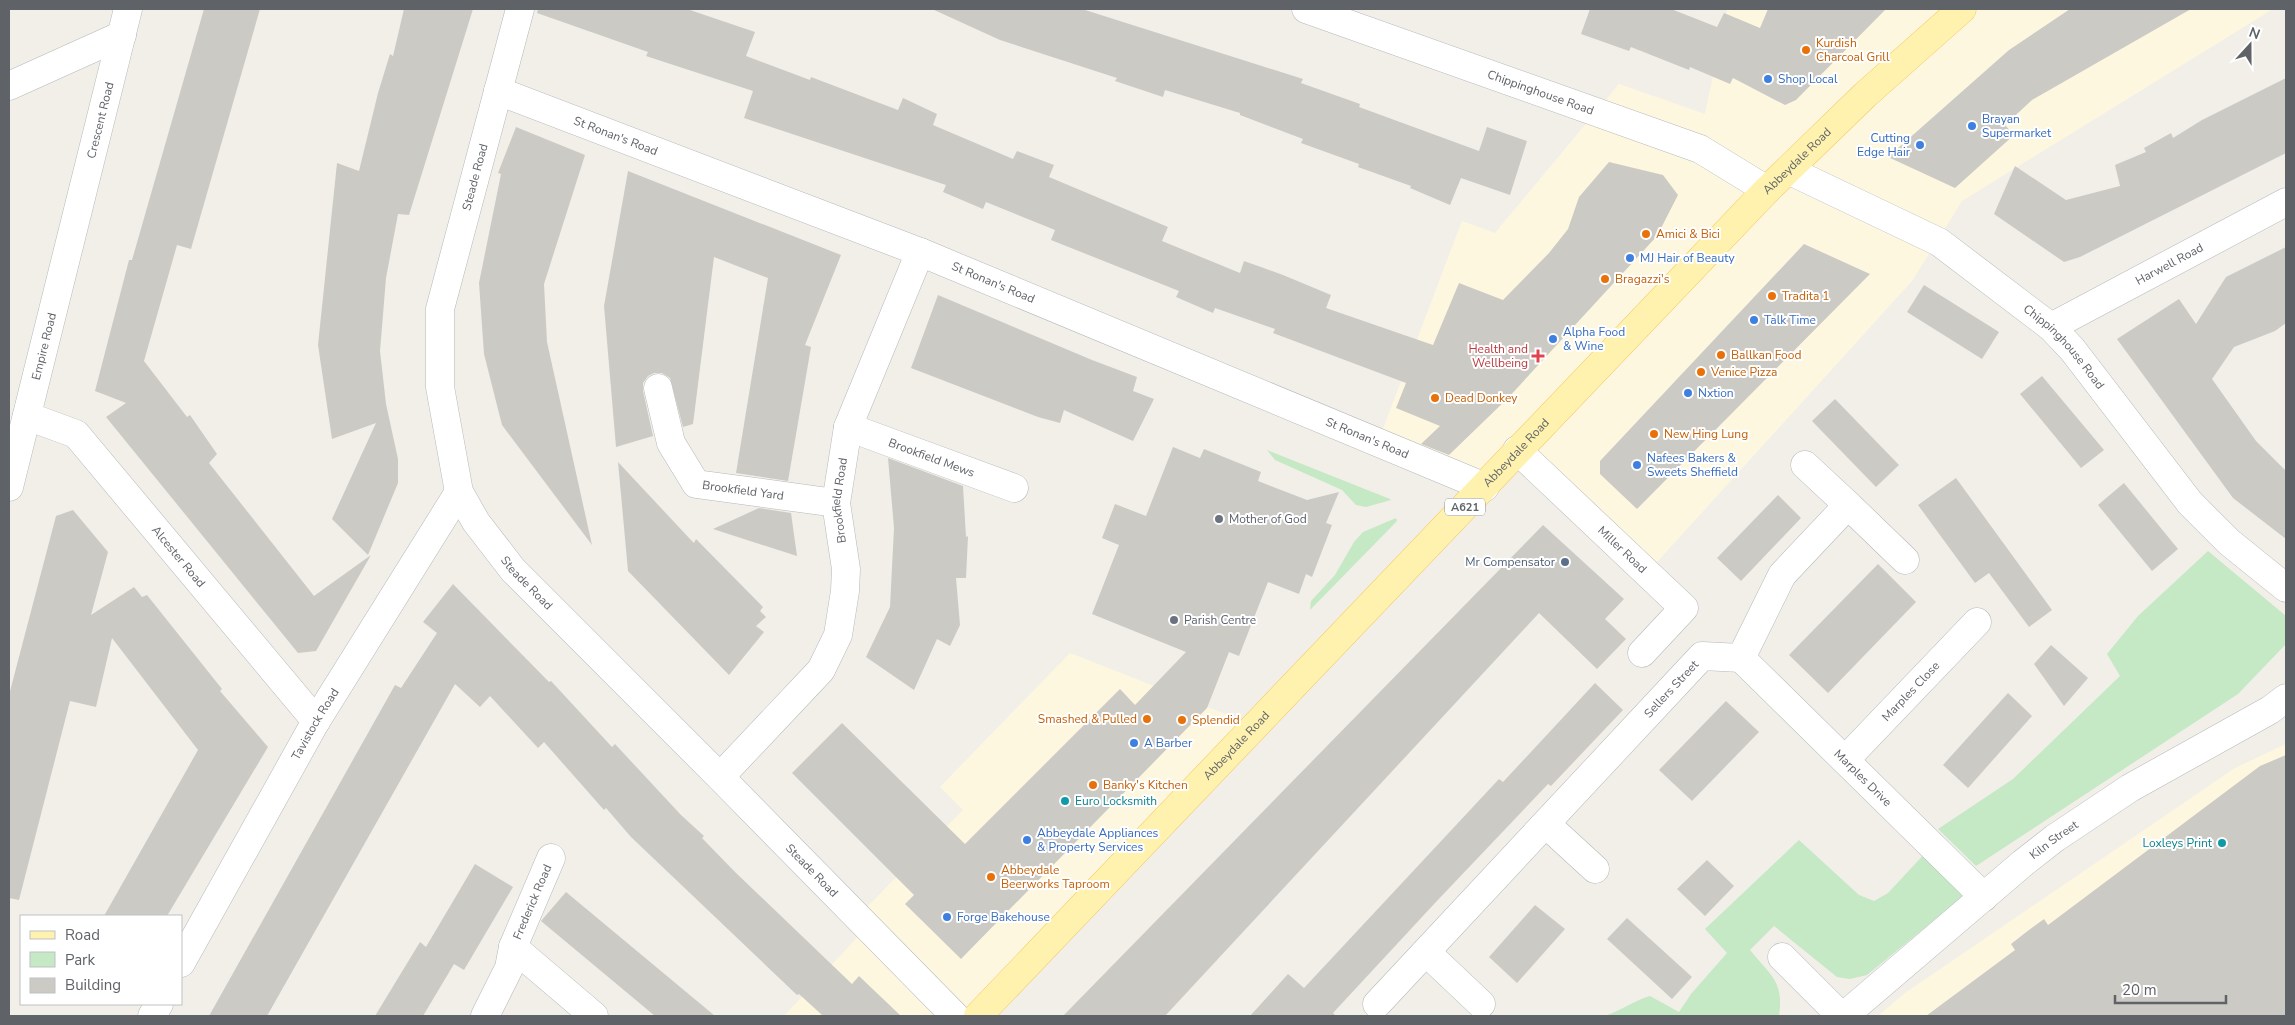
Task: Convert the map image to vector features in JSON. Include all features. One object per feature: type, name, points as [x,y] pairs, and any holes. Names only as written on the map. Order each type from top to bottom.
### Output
[{"type":"main road","name":"Abbeydale Road","points":[[978,1016],[1767,190],[1865,96],[1962,9]]},
{"type":"street","name":"Crescent Road","points":[[80,206],[128,9]]},
{"type":"street","name":"Steade Road","points":[[520,9],[440,309],[440,388],[459,492],[476,522],[513,570],[955,1016]]},
{"type":"street","name":"Chippinghouse Road","points":[[1306,9],[1700,149],[1767,190]]},
{"type":"street","points":[[9,86],[122,35]]},
{"type":"street","name":"St Ronan's Road","points":[[498,91],[920,252],[1484,487]]},
{"type":"street","name":"Chippinghouse Road","points":[[1788,170],[1939,242],[2051,327],[2072,349],[2190,503],[2229,542],[2286,588]]},
{"type":"street","name":"Harwell Road","points":[[2051,327],[2286,202]]},
{"type":"street","name":"Empire Road","points":[[9,487],[80,206]]},
{"type":"street","name":"Brookfield Road","points":[[720,777],[821,670],[838,635],[845,591],[846,569],[836,503],[848,427],[920,252]]},
{"type":"street","name":"Brookfield Yard","points":[[658,388],[671,443],[696,484],[836,503]]},
{"type":"street","name":"Alcester Road","points":[[27,416],[76,434],[316,721]]},
{"type":"street","name":"Brookfield Mews","points":[[848,427],[1014,488]]},
{"type":"street","name":"Miller Road","points":[[1517,450],[1684,608],[1642,652]]},
{"type":"street","points":[[1805,465],[1905,560]]},
{"type":"street","name":"Tavistock Road","points":[[182,961],[316,721],[459,492]]},
{"type":"street","points":[[1742,658],[1782,575],[1848,505]]},
{"type":"street","name":"Marples Close","points":[[1844,760],[1977,622]]},
{"type":"street","name":"Sellers Street","points":[[1377,1004],[1702,656],[1742,658]]},
{"type":"street","name":"Marples Drive","points":[[1742,658],[1984,897]]},
{"type":"street","name":"Kiln Street","points":[[1844,1016],[2055,838],[2130,788],[2270,710],[2286,698]]},
{"type":"street","points":[[1546,824],[1595,869]]},
{"type":"street","name":"Frederick Road","points":[[485,1016],[509,968],[512,947],[551,858]]},
{"type":"street","name":"Frederick Road","points":[[512,947],[594,1016]]},
{"type":"street","points":[[1426,952],[1481,1004]]},
{"type":"street","points":[[1782,957],[1840,1016]]},
{"type":"shaded area","points":[[1727,9],[2273,9],[1962,201],[1912,281],[1647,573],[1517,450],[1485,487],[1378,442],[1462,221],[1495,233],[1619,84],[1705,114]]},
{"type":"shaded area","points":[[1070,653],[1256,726],[978,1016],[784,1016],[867,927],[857,917],[963,810],[940,787]]},
{"type":"shaded area","name":"Loxleys Print","points":[[2286,744],[2286,1016],[1878,1016],[1905,993],[2235,768]]},
{"type":"green space","points":[[1267,450],[1391,500],[1366,507],[1356,505],[1342,490],[1275,460]]},
{"type":"green space","points":[[1396,518],[1397,521],[1310,610],[1311,601],[1335,575],[1354,542],[1363,532]]},
{"type":"green space","points":[[2208,551],[2286,616],[2286,644],[2238,694],[1976,866],[1938,829],[2013,779],[2120,676],[2107,654],[2138,616]]},
{"type":"green space","points":[[1799,840],[1859,895],[1874,901],[1888,893],[1929,849],[1971,890],[1867,975],[1850,979],[1837,977],[1774,926],[1750,950],[1770,973],[1778,987],[1780,995],[1779,1016],[1604,1016],[1650,996],[1679,1012],[1691,994],[1727,953],[1705,929]]},
{"type":"building","points":[[204,9],[260,9],[191,249],[177,245],[144,361],[187,417],[190,415],[217,454],[209,463],[314,596],[371,555],[316,651],[298,653],[106,417],[126,403],[95,391],[129,260],[132,260]]},
{"type":"building","points":[[404,9],[473,9],[409,215],[398,214],[386,278],[380,351],[386,404],[398,459],[398,483],[368,555],[332,519],[376,423],[332,439],[318,345],[337,163],[359,171],[378,93],[390,54],[393,56]]},
{"type":"building","points":[[538,9],[687,9],[755,32],[746,56],[810,80],[811,77],[898,110],[903,98],[937,114],[933,125],[1013,159],[1017,151],[1054,165],[1049,177],[1168,227],[1162,241],[1240,273],[1244,261],[1283,275],[1331,295],[1326,308],[1433,345],[1459,283],[1503,300],[1549,253],[1568,229],[1579,197],[1609,162],[1663,175],[1678,195],[1657,236],[1508,398],[1449,455],[1421,444],[1440,426],[1396,408],[1406,383],[1273,333],[1275,329],[1215,308],[1213,313],[1176,297],[1179,291],[1051,240],[1055,230],[986,202],[983,209],[943,192],[946,185],[744,118],[753,91],[646,56],[648,52],[537,13]]},
{"type":"building","points":[[932,9],[1082,9],[1303,79],[1301,83],[1360,104],[1359,107],[1479,151],[1487,127],[1527,141],[1510,195],[1461,178],[1450,205],[1410,188],[1411,186],[1358,167],[1359,164],[1301,143],[1303,139],[1240,115],[1240,113],[1165,90],[1163,97],[1115,81],[1117,78],[1000,40]]},
{"type":"building","points":[[1590,9],[1671,9],[1717,27],[1724,13],[1760,28],[1768,9],[1886,9],[1796,100],[1785,105],[1733,78],[1730,84],[1690,67],[1689,70],[1631,47],[1629,51],[1581,34]]},
{"type":"building","points":[[2070,9],[2191,9],[2032,100],[2005,125],[2014,135],[1955,188],[1888,157],[2009,50]]},
{"type":"building","points":[[2286,78],[2286,153],[2080,257],[2064,262],[1994,214],[2015,166],[2066,200],[2120,186],[2115,165],[2146,152],[2144,148],[2171,133],[2173,138],[2202,120]]},
{"type":"building","points":[[516,127],[585,155],[544,284],[547,342],[592,545],[502,425],[484,354],[479,283],[501,174],[498,173]]},
{"type":"building","points":[[628,171],[841,255],[805,345],[811,347],[788,481],[736,473],[768,278],[714,257],[693,424],[683,427],[670,378],[662,373],[654,373],[648,376],[643,383],[653,436],[616,447],[604,306]]},
{"type":"building","points":[[1804,244],[1870,274],[1637,509],[1600,474],[1600,461]]},
{"type":"building","points":[[2286,247],[2286,323],[2275,331],[2234,347],[2212,379],[2256,441],[2286,471],[2286,539],[2233,498],[2117,339],[2179,299],[2196,324],[2226,277]]},
{"type":"building","points":[[1924,285],[1999,332],[1982,359],[1907,312]]},
{"type":"building","points":[[938,295],[1137,377],[1133,391],[1154,399],[1133,441],[1064,410],[1060,423],[1038,417],[911,368]]},
{"type":"building","points":[[2042,376],[2104,450],[2081,468],[2020,394]]},
{"type":"building","points":[[1835,399],[1899,465],[1876,487],[1812,421]]},
{"type":"building","points":[[1173,447],[1200,458],[1204,449],[1261,472],[1258,481],[1307,500],[1339,492],[1326,523],[1332,525],[1312,577],[1306,574],[1299,594],[1268,582],[1239,656],[1229,652],[1207,708],[961,959],[905,904],[914,895],[792,773],[842,723],[965,844],[1120,689],[1135,705],[1186,652],[1092,614],[1119,545],[1102,538],[1115,504],[1146,516]]},
{"type":"building","points":[[888,458],[963,486],[966,537],[968,536],[966,578],[956,578],[960,625],[950,646],[937,639],[914,690],[866,657],[890,607],[894,528]]},
{"type":"building","points":[[618,462],[694,543],[696,539],[763,607],[760,611],[766,617],[756,626],[764,632],[729,675],[628,571]]},
{"type":"building","points":[[1956,478],[2052,610],[2029,627],[1989,573],[1975,583],[1918,505]]},
{"type":"building","points":[[2124,483],[2178,549],[2152,571],[2098,505]]},
{"type":"building","points":[[1778,495],[1801,518],[1741,581],[1717,558]]},
{"type":"building","points":[[759,508],[791,513],[797,556],[713,529]]},
{"type":"building","points":[[73,510],[108,552],[91,615],[134,587],[142,597],[147,595],[222,689],[220,691],[268,747],[168,915],[105,915],[198,750],[112,638],[96,707],[70,701],[19,900],[9,898],[9,695],[56,516]]},
{"type":"building","points":[[1543,525],[1624,599],[1605,619],[1626,639],[1597,669],[1539,613],[1165,1016],[1063,1016]]},
{"type":"building","points":[[1878,564],[1916,602],[1828,693],[1789,655]]},
{"type":"building","points":[[453,584],[549,682],[551,681],[612,747],[615,744],[681,815],[704,836],[702,838],[735,872],[852,984],[859,976],[901,1016],[820,1016],[822,1015],[799,994],[797,995],[631,837],[606,808],[604,810],[544,742],[538,748],[490,696],[480,707],[455,684],[267,1016],[209,1016],[395,685],[401,688],[437,633],[423,622]]},
{"type":"building","points":[[2051,645],[2088,678],[2064,706],[2034,664]]},
{"type":"building","points":[[1595,683],[1623,710],[1551,786],[1548,784],[1435,903],[1333,1013],[1336,1016],[1250,1016],[1288,974],[1304,988],[1499,779],[1503,782]]},
{"type":"building","points":[[2008,693],[2032,716],[1968,788],[1943,765]]},
{"type":"building","points":[[1726,701],[1759,732],[1692,801],[1659,770]]},
{"type":"building","name":"Loxleys Print","points":[[2286,755],[2286,1016],[1926,1016],[2015,950],[2011,944],[2044,919],[2048,925],[2260,766]]},
{"type":"building","points":[[1707,860],[1734,886],[1705,916],[1677,889]]},
{"type":"building","points":[[475,864],[513,887],[464,970],[454,964],[423,1016],[375,1016],[420,942],[426,947]]},
{"type":"building","points":[[566,892],[715,1016],[655,1016],[541,921]]},
{"type":"building","points":[[1535,905],[1565,929],[1517,983],[1489,957]]},
{"type":"building","points":[[1627,918],[1692,977],[1672,999],[1607,939]]},
{"type":"place","name":"Kurdish Charcoal Grill","points":[[1806,50]]},
{"type":"place","name":"Shop Local","points":[[1768,79]]},
{"type":"place","name":"Brayan Supermarket","points":[[1972,126]]},
{"type":"place","name":"Cutting Edge Hair","points":[[1920,145]]},
{"type":"place","name":"Amici & Bici","points":[[1646,234]]},
{"type":"place","name":"MJ Hair of Beauty","points":[[1630,258]]},
{"type":"place","name":"Bragazzi's","points":[[1605,279]]},
{"type":"place","name":"Tradita 1","points":[[1772,296]]},
{"type":"place","name":"Talk Time","points":[[1754,320]]},
{"type":"place","name":"Alpha Food & Wine","points":[[1553,339]]},
{"type":"place","name":"Ballkan Food","points":[[1721,355]]},
{"type":"place","name":"Health and Wellbeing","points":[[1538,356]]},
{"type":"place","name":"Venice Pizza","points":[[1701,372]]},
{"type":"place","name":"Nxtion","points":[[1688,393]]},
{"type":"place","name":"Dead Donkey","points":[[1435,398]]},
{"type":"place","name":"New Hing Lung","points":[[1654,434]]},
{"type":"place","name":"Nafees Bakers & Sweets Sheffield","points":[[1637,465]]},
{"type":"place","name":"Mother of God","points":[[1219,519]]},
{"type":"place","name":"Mr Compensator","points":[[1565,562]]},
{"type":"place","name":"Parish Centre","points":[[1174,620]]},
{"type":"place","name":"Smashed & Pulled","points":[[1147,719]]},
{"type":"place","name":"Splendid","points":[[1182,720]]},
{"type":"place","name":"A Barber","points":[[1134,743]]},
{"type":"place","name":"Banky's Kitchen","points":[[1093,785]]},
{"type":"place","name":"Euro Locksmith","points":[[1065,801]]},
{"type":"place","name":"Abbeydale Appliances & Property Services","points":[[1027,840]]},
{"type":"place","name":"Loxleys Print","points":[[2222,843]]},
{"type":"place","name":"Abbeydale Beerworks Taproom","points":[[991,877]]},
{"type":"place","name":"Forge Bakehouse","points":[[947,917]]}]
